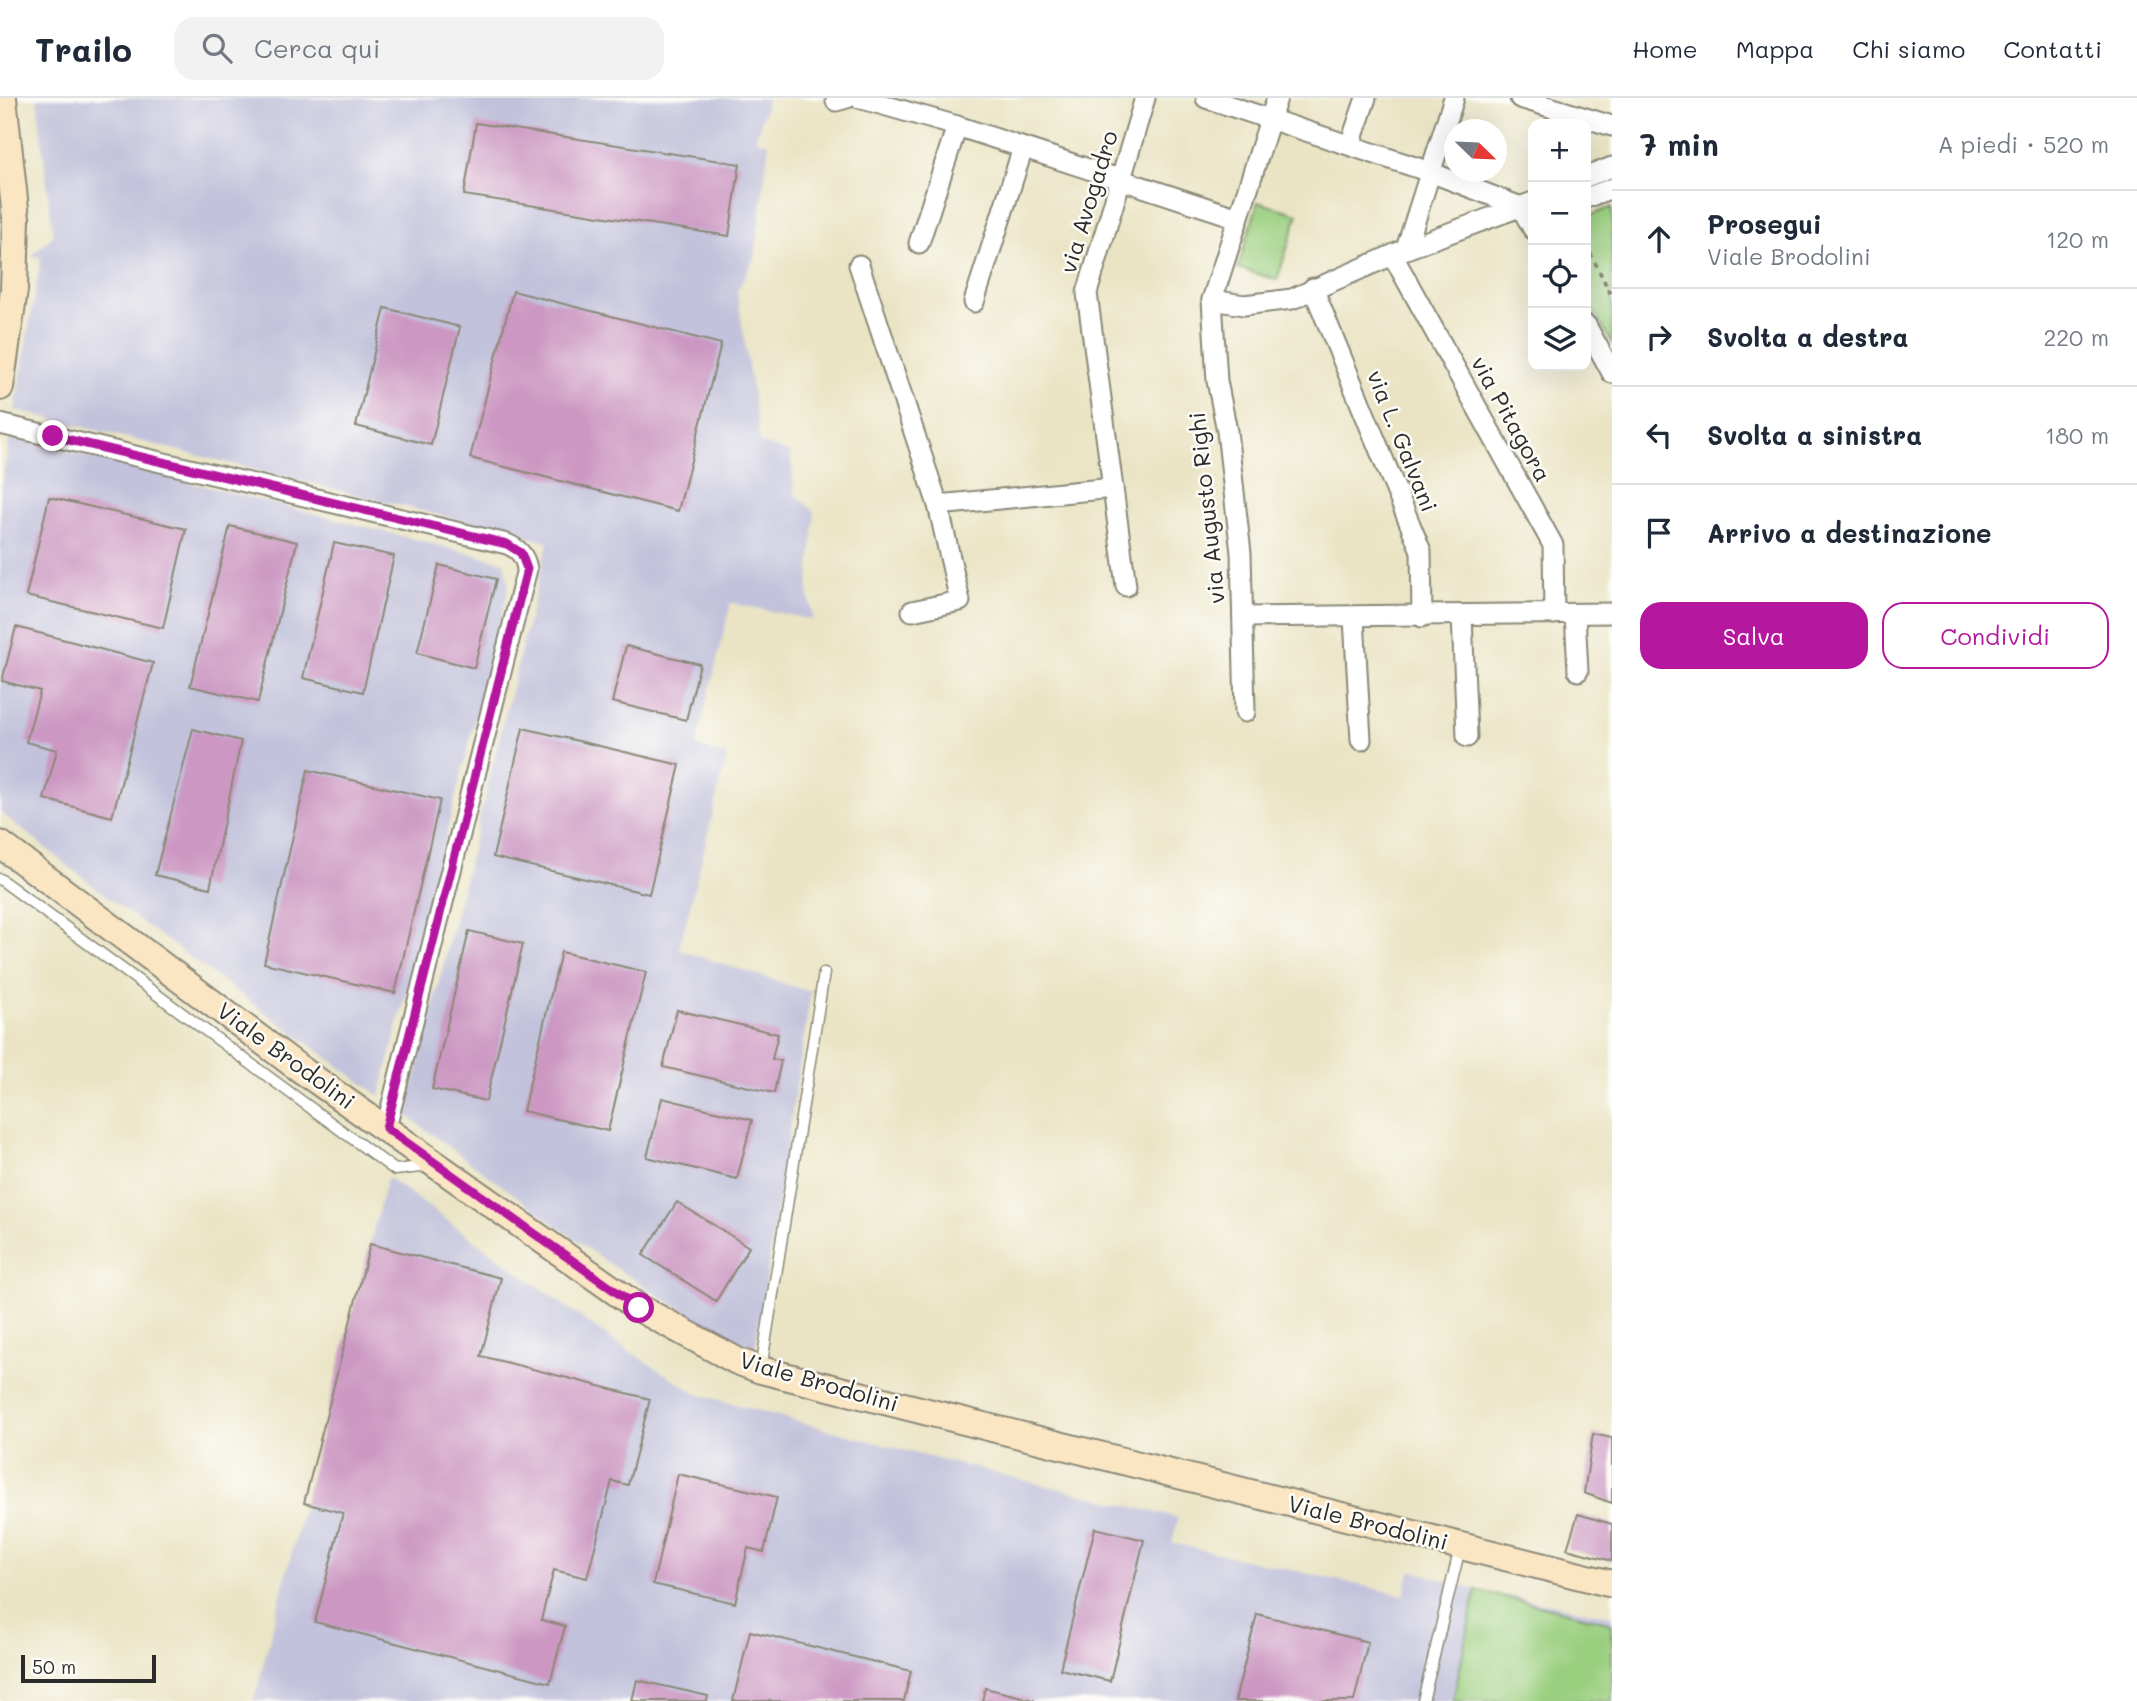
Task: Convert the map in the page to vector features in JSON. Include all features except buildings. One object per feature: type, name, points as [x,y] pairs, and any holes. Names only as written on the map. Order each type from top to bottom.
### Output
[{"type":"street","points":[[0,387],[14,290],[16,218],[3,98]]},
{"type":"street","points":[[859,98],[957,126],[1238,218]]},
{"type":"street","name":"via Avogadro","points":[[1126,586],[1087,293],[1145,98]]},
{"type":"street","points":[[1206,98],[1525,206]]},
{"type":"street","points":[[1277,98],[1212,300],[1244,305],[1292,299],[1400,253],[1525,206]]},
{"type":"street","points":[[1350,145],[1366,98]]},
{"type":"street","points":[[1400,253],[1454,98]]},
{"type":"street","points":[[1520,98],[1612,126]]},
{"type":"street","points":[[919,243],[957,126]]},
{"type":"street","points":[[974,302],[1023,148]]},
{"type":"street","points":[[1591,175],[1612,167]]},
{"type":"street","points":[[1591,196],[1612,188]]},
{"type":"street","name":"via Pitagora","points":[[1400,253],[1553,545],[1554,614]]},
{"type":"street","points":[[859,265],[938,505],[960,601],[912,611]]},
{"type":"street","name":"via L. Galvani","points":[[1313,288],[1421,551],[1422,617]]},
{"type":"street","name":"via Augusto Righi","points":[[1212,300],[1217,380],[1227,431],[1241,553],[1245,712]]},
{"type":"street","points":[[1591,334],[1612,373]]},
{"type":"street","points":[[0,424],[507,544],[514,547],[525,560],[527,569],[386,1128]]},
{"type":"street","points":[[938,505],[1113,488]]},
{"type":"street","points":[[1244,617],[1354,618],[1612,613]]},
{"type":"street","points":[[1575,614],[1578,671]]},
{"type":"street","points":[[1462,616],[1466,737]]},
{"type":"street","points":[[1354,618],[1361,740]]},
{"type":"street","name":"Viale Brodolini","points":[[0,844],[296,1066],[440,1165],[639,1308],[737,1361],[761,1370],[1612,1584]]},
{"type":"lane","points":[[0,880],[395,1170],[440,1165]]},
{"type":"lane","points":[[761,1370],[824,973]]},
{"type":"lane","points":[[1423,1701],[1461,1546]]},
{"type":"path","points":[[1586,245],[1612,297]]},
{"type":"shaded area","points":[[37,98],[768,98],[755,140],[769,143],[755,256],[737,291],[760,443],[790,453],[795,494],[815,512],[808,590],[813,620],[731,603],[696,746],[727,756],[679,950],[811,992],[755,1348],[696,1319],[602,1259],[406,1115],[548,542],[15,410],[41,257],[31,256],[53,236]]},
{"type":"shaded area","points":[[10,437],[504,562],[509,586],[380,1096],[114,902],[0,812],[0,496]]},
{"type":"shaded area","points":[[387,1177],[612,1340],[697,1394],[933,1458],[1178,1518],[1172,1543],[1404,1595],[1411,1570],[1476,1590],[1612,1616],[1612,1701],[254,1701]]},
{"type":"green space","points":[[1258,202],[1298,214],[1277,280],[1238,268]]},
{"type":"green space","points":[[1612,207],[1612,344],[1591,306],[1591,215]]},
{"type":"green space","points":[[1476,1590],[1612,1623],[1612,1701],[1453,1701]]},
{"type":"route","points":[[53,436],[507,544],[521,553],[527,569],[386,1128],[639,1308]]}]
